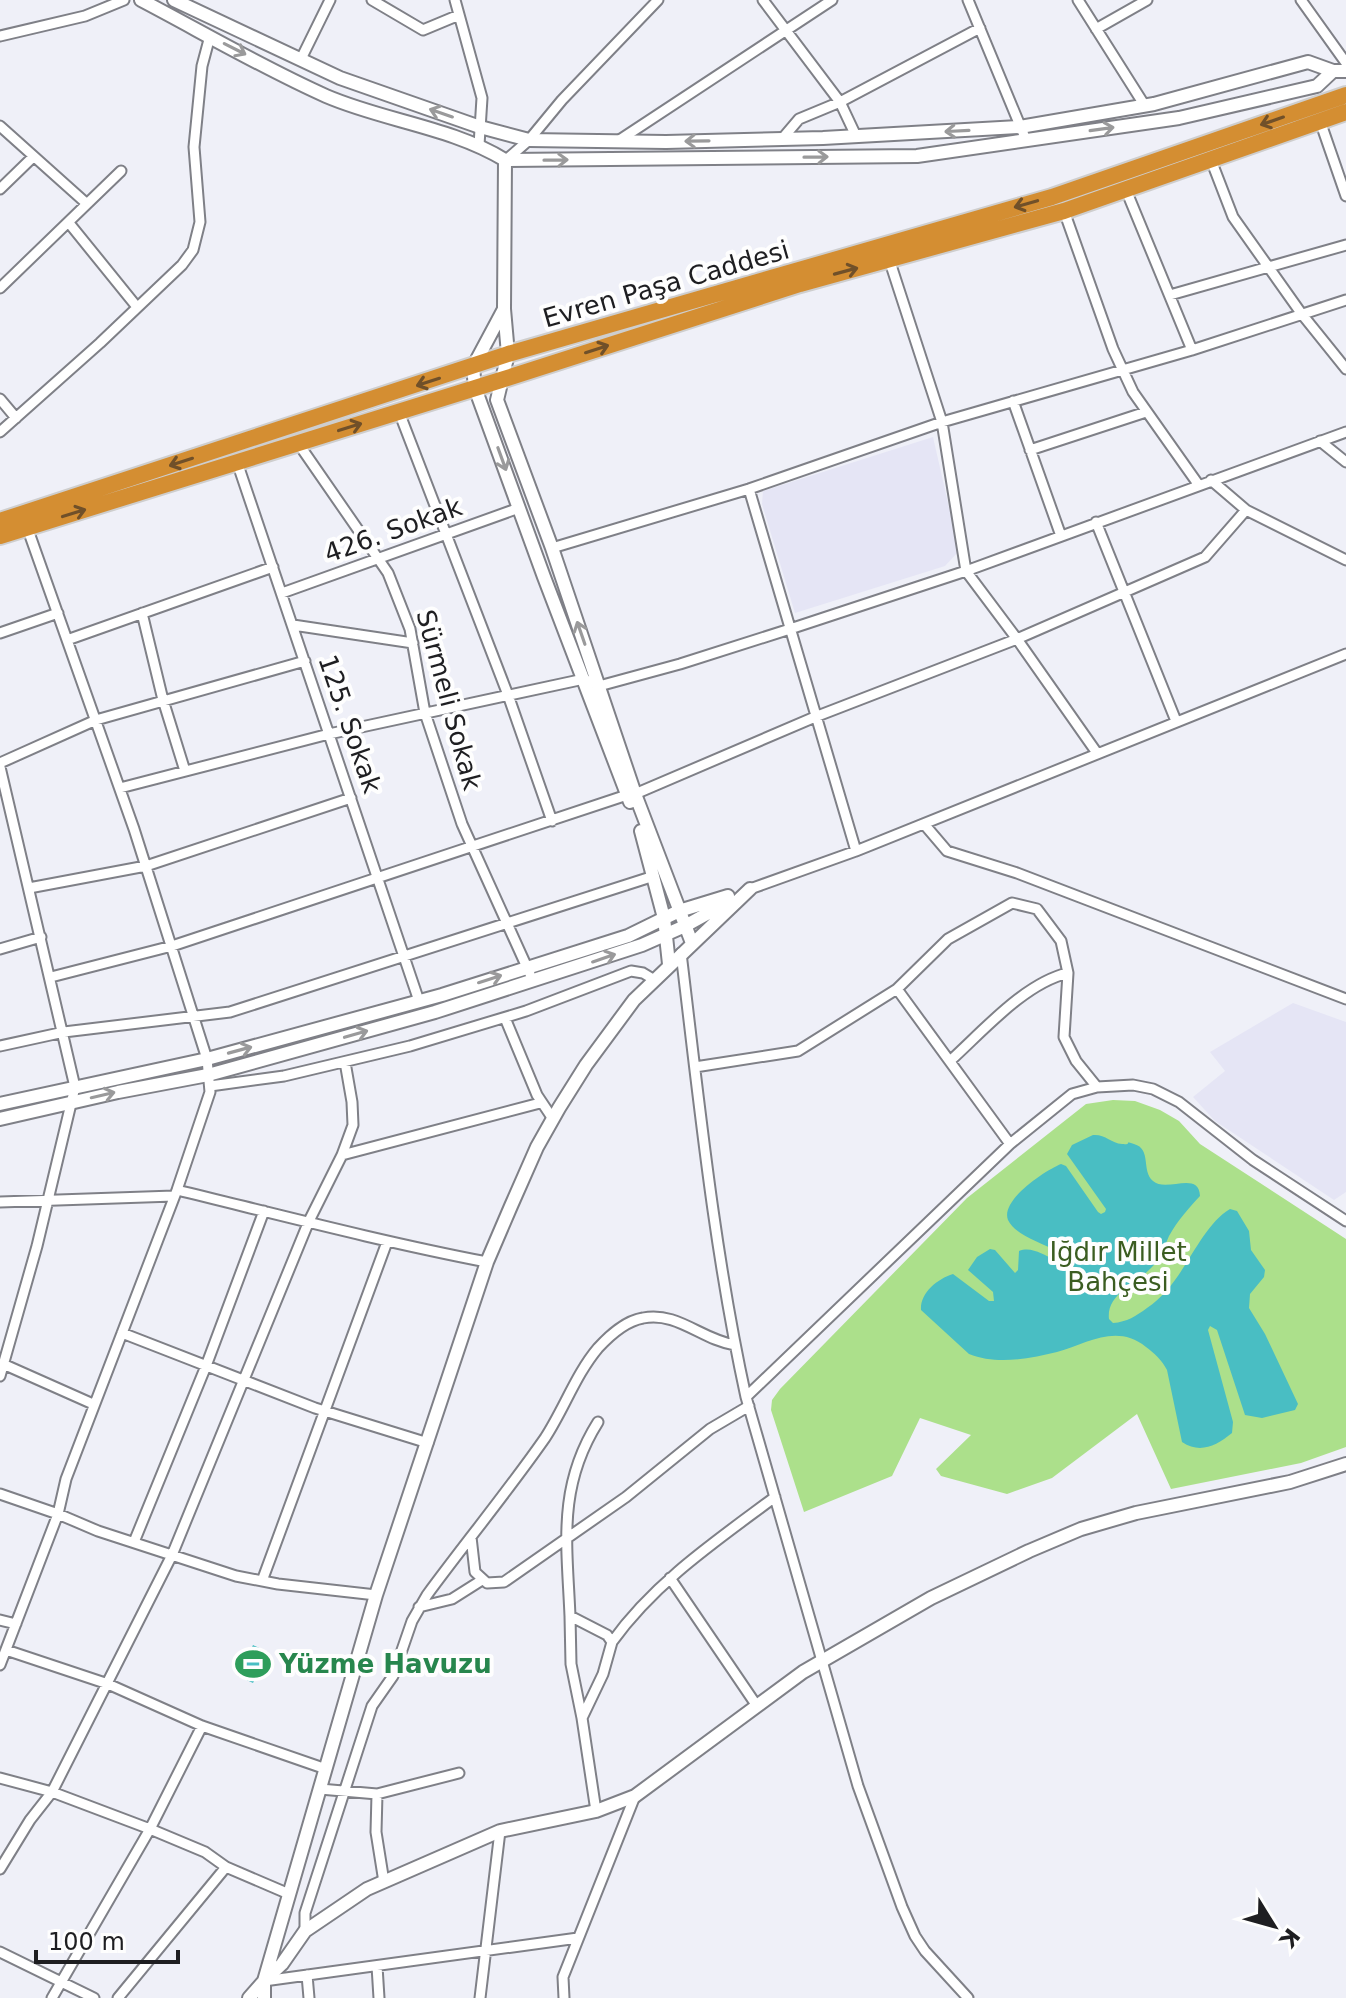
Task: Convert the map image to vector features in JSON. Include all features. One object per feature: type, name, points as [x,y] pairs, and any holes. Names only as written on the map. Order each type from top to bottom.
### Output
[{"type":"highway","name":"Evren Paşa Caddesi","points":[[0,521],[508,354],[1052,197],[1346,95]]},
{"type":"highway","name":"Evren Paşa Caddesi","points":[[0,536],[800,284],[1064,211],[1346,112]]},
{"type":"street","points":[[0,36],[85,16],[124,0]]},
{"type":"street","points":[[141,0],[327,96],[479,145],[505,160],[917,156],[1179,118],[1317,86],[1340,71]]},
{"type":"street","points":[[174,0],[340,78],[480,127],[529,140],[782,139],[1020,127],[1145,106],[1308,62],[1340,71]]},
{"type":"street","points":[[301,59],[330,0]]},
{"type":"street","points":[[372,0],[423,30],[459,15]]},
{"type":"street","points":[[455,0],[482,98],[479,145]]},
{"type":"street","points":[[658,0],[562,100],[529,140],[505,160],[504,309],[508,354],[497,400],[599,686],[654,876],[664,918],[669,964]]},
{"type":"street","points":[[763,0],[840,102],[856,136]]},
{"type":"street","points":[[618,141],[832,0]]},
{"type":"street","points":[[968,0],[1026,140]]},
{"type":"street","points":[[1078,0],[1145,106]]},
{"type":"street","points":[[1096,29],[1147,0]]},
{"type":"street","points":[[1301,0],[1346,63]]},
{"type":"street","points":[[782,139],[799,119],[840,102],[980,28]]},
{"type":"street","points":[[0,432],[182,265],[193,250],[200,222],[194,147],[202,66],[210,36]]},
{"type":"street","points":[[1320,121],[1346,196]]},
{"type":"street","points":[[0,126],[86,203]]},
{"type":"street","points":[[0,189],[33,157]]},
{"type":"street","points":[[1211,160],[1233,217],[1301,313],[1346,369]]},
{"type":"street","points":[[0,288],[121,171]]},
{"type":"street","points":[[1126,190],[1192,350]]},
{"type":"street","points":[[1064,211],[1122,368],[1146,412],[1198,484]]},
{"type":"street","points":[[69,223],[137,307]]},
{"type":"street","points":[[1170,295],[1346,245]]},
{"type":"street","points":[[889,259],[942,422],[966,571],[1097,753]]},
{"type":"street","points":[[552,548],[749,489],[942,422],[1192,350],[1346,300]]},
{"type":"street","points":[[504,309],[473,367],[475,388],[584,679],[692,943]]},
{"type":"street","points":[[0,399],[16,418]]},
{"type":"street","points":[[1013,401],[1061,536]]},
{"type":"street","points":[[399,412],[508,695],[552,821]]},
{"type":"street","points":[[1030,450],[1146,412]]},
{"type":"street","points":[[120,788],[329,734],[584,679],[599,686],[680,664],[966,571],[1346,432]]},
{"type":"street","points":[[1320,441],[1346,462]]},
{"type":"street","name":"Sürmeli Sokak","points":[[298,443],[388,573],[410,629],[425,713],[472,847],[533,982]]},
{"type":"street","name":"125. Sokak","points":[[237,462],[419,1001]]},
{"type":"street","points":[[1211,480],[1246,510],[1346,560]]},
{"type":"street","points":[[749,489],[856,851]]},
{"type":"street","name":"426. Sokak","points":[[282,593],[519,508]]},
{"type":"street","points":[[51,977],[172,946],[631,794],[815,717],[1017,639],[1205,557],[1246,510]]},
{"type":"street","points":[[1096,522],[1176,721]]},
{"type":"street","points":[[0,1665],[58,1514],[66,1479],[93,1404],[175,1193],[210,1092],[207,1059],[172,946],[120,788],[27,527]]},
{"type":"street","points":[[67,640],[273,567]]},
{"type":"street","points":[[0,633],[58,613]]},
{"type":"street","points":[[142,613],[163,700],[185,771]]},
{"type":"street","points":[[293,625],[413,643]]},
{"type":"street","points":[[0,1104],[207,1059],[419,1001],[628,936],[679,911],[856,851],[1346,654]]},
{"type":"street","points":[[0,1376],[75,1087],[0,765],[96,720],[305,661]]},
{"type":"street","points":[[29,888],[146,866],[351,798]]},
{"type":"street","points":[[924,824],[947,851],[1017,873],[1346,999]]},
{"type":"street","points":[[0,1046],[64,1032],[230,1012],[654,876]]},
{"type":"street","points":[[209,1081],[533,982],[685,926],[750,889]]},
{"type":"street","points":[[264,1998],[264,1981],[376,1595],[487,1262],[537,1147],[586,1065],[634,1000],[750,889]]},
{"type":"street","points":[[695,1067],[798,1051],[897,989],[948,939],[1012,903],[1037,909],[1061,941],[1068,973],[1064,1037],[1076,1061],[1097,1087]]},
{"type":"street","points":[[0,949],[41,937]]},
{"type":"street","points":[[681,953],[735,1345],[747,1401],[858,1786],[908,1922],[925,1951],[968,1998]]},
{"type":"street","points":[[0,1119],[72,1102],[209,1081],[284,1076],[410,1046],[505,1018],[631,971],[653,979]]},
{"type":"street","points":[[951,1060],[1027,993],[1053,977],[1068,973]]},
{"type":"street","points":[[897,989],[1010,1144]]},
{"type":"street","points":[[505,1018],[540,1103],[553,1119]]},
{"type":"street","points":[[0,1869],[30,1820],[52,1792],[172,1555],[309,1221],[342,1155],[353,1125],[345,1062]]},
{"type":"street","points":[[471,1537],[472,1567],[482,1580],[493,1584],[504,1582],[626,1497],[747,1401],[1010,1144],[1072,1094],[1097,1087],[1133,1085],[1153,1089],[1179,1102],[1253,1160],[1346,1221]]},
{"type":"street","points":[[342,1155],[540,1103]]},
{"type":"street","points":[[0,1202],[175,1193],[487,1262]]},
{"type":"street","points":[[134,1542],[206,1366],[264,1211]]},
{"type":"street","points":[[262,1581],[387,1242]]},
{"type":"street","points":[[305,1931],[305,1913],[372,1706],[393,1676],[419,1607],[556,1421],[592,1357],[622,1327],[640,1318],[666,1318],[683,1323],[707,1338],[735,1345]]},
{"type":"street","points":[[122,1333],[325,1412],[428,1443]]},
{"type":"street","points":[[3,1364],[93,1404]]},
{"type":"street","points":[[596,1811],[571,1664],[567,1540],[570,1485],[583,1445],[598,1422]]},
{"type":"street","points":[[249,1998],[282,1964],[305,1931],[367,1889],[500,1831],[596,1811],[635,1796],[803,1672],[931,1598],[1081,1529],[1155,1508],[1290,1482],[1346,1464]]},
{"type":"street","points":[[0,1494],[98,1531],[236,1576],[376,1595]]},
{"type":"street","points":[[582,1718],[603,1674],[612,1642],[632,1614],[670,1578],[775,1497]]},
{"type":"street","points":[[670,1578],[757,1706]]},
{"type":"street","points":[[419,1607],[452,1599],[482,1580]]},
{"type":"street","points":[[570,1616],[607,1635],[612,1642]]},
{"type":"street","points":[[0,1620],[16,1624]]},
{"type":"street","points":[[6,1650],[108,1684],[202,1726],[326,1769]]},
{"type":"street","points":[[52,1998],[150,1829],[202,1726]]},
{"type":"street","points":[[320,1789],[377,1794],[459,1773]]},
{"type":"street","points":[[0,1778],[52,1792],[150,1829],[205,1852],[226,1867],[289,1894]]},
{"type":"street","points":[[377,1794],[376,1832],[384,1882]]},
{"type":"street","points":[[564,1998],[563,1977],[635,1796]]},
{"type":"street","points":[[480,1998],[500,1831]]},
{"type":"street","points":[[118,1998],[226,1867]]},
{"type":"street","points":[[264,1981],[578,1938]]},
{"type":"street","points":[[0,1952],[94,1998]]},
{"type":"street","points":[[377,1966],[379,1998]]},
{"type":"street","points":[[307,1975],[309,1998]]},
{"type":"shaded area","points":[[933,437],[959,551],[945,566],[795,613],[762,504],[763,491]]},
{"type":"shaded area","points":[[1293,1003],[1346,1022],[1346,1192],[1334,1200],[1215,1121],[1193,1097],[1225,1071],[1210,1052]]},
{"type":"green space","name":"Iğdır Millet Bahçesi","points":[[1135,1101],[1179,1121],[1200,1144],[1346,1239],[1346,1447],[1301,1463],[1171,1489],[1137,1414],[1052,1478],[1007,1494],[941,1476],[936,1469],[971,1435],[920,1418],[892,1476],[804,1512],[771,1410],[772,1400],[780,1389],[967,1198],[1086,1104]]},
{"type":"water","points":[[1093,1135],[1139,1147],[1143,1150],[1149,1177],[1153,1181],[1166,1185],[1194,1184],[1200,1196],[1176,1225],[1160,1257],[1117,1296],[1109,1310],[1109,1319],[1113,1323],[1127,1320],[1160,1297],[1208,1229],[1230,1209],[1237,1211],[1249,1231],[1251,1250],[1265,1270],[1264,1277],[1250,1294],[1249,1308],[1265,1334],[1298,1404],[1295,1410],[1262,1418],[1245,1415],[1217,1330],[1210,1326],[1208,1330],[1233,1422],[1232,1433],[1214,1445],[1202,1448],[1189,1446],[1182,1442],[1165,1366],[1135,1340],[1113,1336],[1035,1357],[990,1359],[969,1354],[921,1310],[923,1298],[931,1288],[953,1274],[989,1301],[994,1301],[993,1292],[968,1270],[977,1257],[990,1249],[995,1250],[1015,1273],[1018,1270],[1019,1251],[1033,1251],[1055,1259],[1058,1254],[1055,1250],[1011,1225],[1007,1212],[1017,1195],[1054,1167],[1061,1164],[1066,1166],[1098,1212],[1105,1212],[1106,1209],[1067,1154],[1072,1145]]},
{"type":"water","name":"Yüzme Havuzu","points":[[253,1645],[268,1652],[253,1683],[238,1676]]},
{"type":"place","name":"Yüzme Havuzu","points":[[253,1664]]}]
